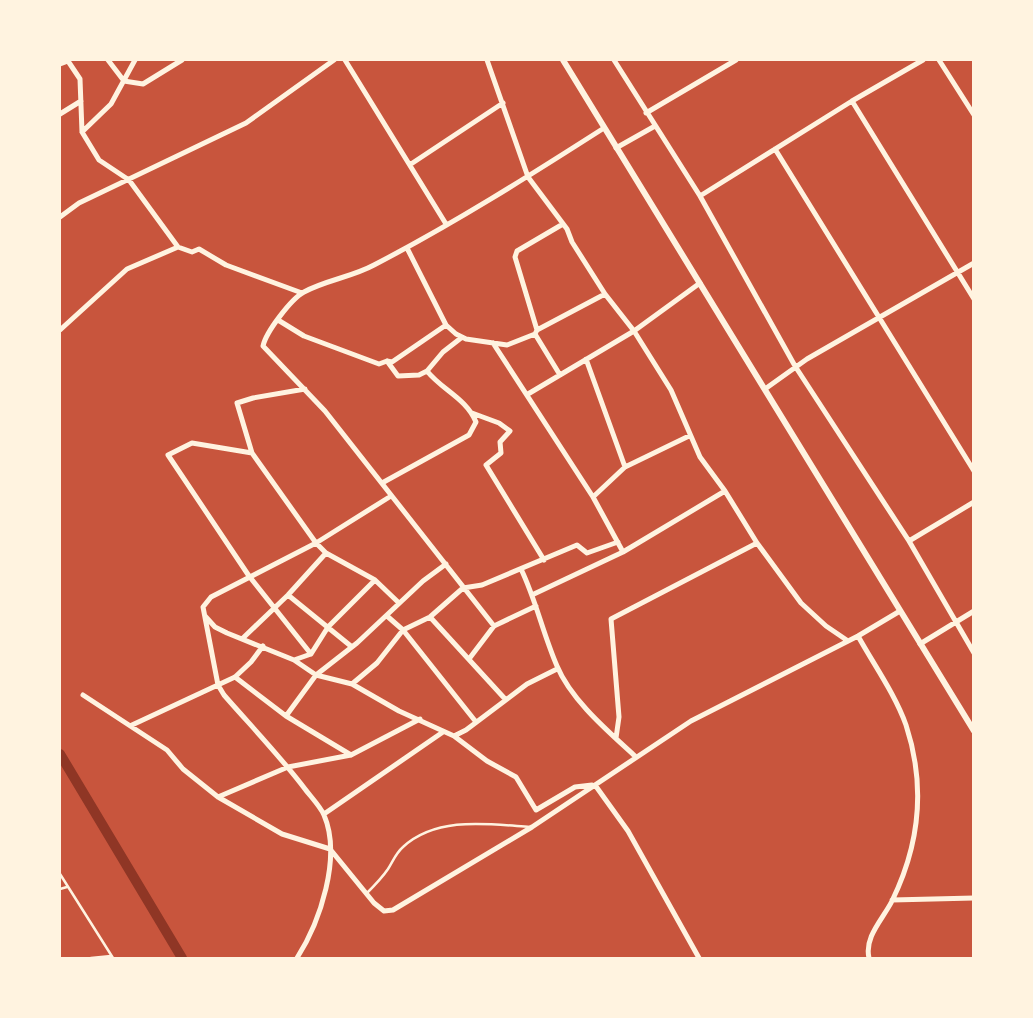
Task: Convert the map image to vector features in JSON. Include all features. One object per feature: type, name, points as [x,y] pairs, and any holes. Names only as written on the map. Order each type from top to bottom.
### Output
[{"type":"street","points":[[108,60],[124,81],[144,84],[182,60]]},
{"type":"street","points":[[82,132],[111,104],[135,60]]},
{"type":"street","points":[[60,217],[79,203],[246,123],[334,60]]},
{"type":"street","points":[[345,60],[446,224]]},
{"type":"street","points":[[487,60],[528,177],[563,224],[605,293],[634,331],[671,390],[700,457],[801,603],[826,626],[848,641]]},
{"type":"street","points":[[563,60],[974,731]]},
{"type":"street","points":[[614,60],[700,196],[795,366],[909,541],[974,653]]},
{"type":"street","points":[[646,113],[725,62],[736,60]]},
{"type":"street","points":[[700,196],[923,60]]},
{"type":"street","points":[[939,60],[974,115]]},
{"type":"street","points":[[60,64],[68,61],[80,79],[82,132],[99,160],[129,180],[178,247],[191,252],[199,249],[226,265],[302,293]]},
{"type":"street","points":[[60,114],[81,101]]},
{"type":"street","points":[[852,101],[974,299]]},
{"type":"street","points":[[411,164],[503,103]]},
{"type":"street","points":[[616,148],[655,126]]},
{"type":"street","points":[[494,626],[325,411],[263,346],[278,320],[302,293],[370,267],[407,247],[528,177],[604,128]]},
{"type":"street","points":[[775,149],[974,471]]},
{"type":"street","points":[[560,375],[536,332],[515,257],[517,251],[563,224]]},
{"type":"street","points":[[60,330],[127,269],[178,247]]},
{"type":"street","points":[[407,247],[446,325],[461,338],[507,345],[536,332],[605,293]]},
{"type":"street","points":[[765,389],[795,366],[974,263]]},
{"type":"street","points":[[528,394],[634,331],[700,283]]},
{"type":"street","points":[[278,320],[304,336],[379,365],[387,360],[392,362],[446,325]]},
{"type":"street","points":[[387,360],[398,376],[419,375],[427,371],[443,352],[461,338]]},
{"type":"street","points":[[493,343],[593,497],[623,552]]},
{"type":"street","points":[[586,359],[625,467]]},
{"type":"street","points":[[382,483],[469,435],[476,422],[467,404],[427,371]]},
{"type":"street","points":[[305,389],[237,403],[252,453],[316,543],[326,552],[375,580],[399,603]]},
{"type":"street","points":[[472,413],[499,423],[510,431],[500,442],[501,453],[486,465],[544,560]]},
{"type":"street","points":[[593,497],[625,467],[689,436]]},
{"type":"street","points":[[252,453],[192,443],[168,455],[249,576],[311,654]]},
{"type":"street","points":[[534,594],[623,552],[725,491]]},
{"type":"street","points":[[297,958],[315,925],[327,879],[330,849],[324,814],[218,685],[204,607],[211,597],[316,543],[391,496]]},
{"type":"street","points":[[909,541],[974,502]]},
{"type":"street","points":[[352,684],[377,663],[403,630],[430,617],[463,588],[482,585],[577,545],[587,553],[618,542]]},
{"type":"street","points":[[616,738],[619,717],[611,619],[757,543]]},
{"type":"street","points":[[243,638],[326,552]]},
{"type":"street","points":[[286,716],[316,675],[352,648],[423,580],[446,564]]},
{"type":"street","points":[[522,569],[534,594],[557,669],[587,711],[635,756]]},
{"type":"street","points":[[294,660],[311,654],[328,627],[375,580]]},
{"type":"street","points":[[288,594],[352,648]]},
{"type":"street","points":[[469,659],[494,626],[536,606]]},
{"type":"street","points":[[83,695],[167,750],[183,769],[218,797],[282,834],[330,849],[366,894],[384,911],[393,910],[532,827],[635,756],[702,715],[858,636],[900,611]]},
{"type":"street","points":[[920,644],[974,611]]},
{"type":"street","points":[[205,616],[215,627],[294,660],[316,675],[352,684],[398,711],[454,736],[486,761],[516,777],[536,810],[575,787],[595,785]]},
{"type":"street","points":[[387,616],[403,630],[476,722]]},
{"type":"street","points":[[430,617],[506,700]]},
{"type":"street","points":[[858,636],[906,726],[919,791],[918,821],[912,847],[892,900],[870,938],[867,950],[869,958]]},
{"type":"street","points":[[132,725],[235,677],[263,646]]},
{"type":"street","points":[[454,736],[527,684],[557,669]]},
{"type":"street","points":[[235,677],[286,716],[351,755]]},
{"type":"street","points":[[218,797],[288,767],[351,755],[420,719]]},
{"type":"street","points":[[324,814],[443,732]]},
{"type":"street","points":[[595,785],[628,831],[699,958]]},
{"type":"street","points":[[892,900],[974,898]]},
{"type":"lane","points":[[366,894],[387,871],[404,845],[434,829],[480,823],[532,827]]},
{"type":"lane","points":[[60,874],[112,957]]},
{"type":"lane","points":[[60,889],[67,887]]},
{"type":"lane","points":[[91,958],[112,957]]},
{"type":"waterway","points":[[60,754],[182,958]]}]
